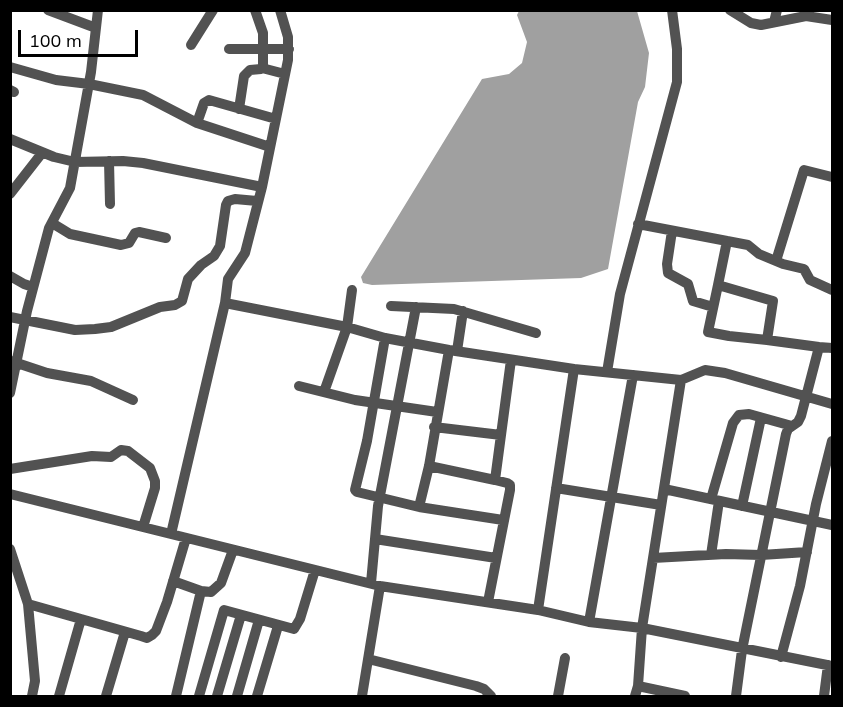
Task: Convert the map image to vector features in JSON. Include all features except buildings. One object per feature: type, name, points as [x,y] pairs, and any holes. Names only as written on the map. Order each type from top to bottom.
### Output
[{"type":"street","points":[[48,10],[96,28]]},
{"type":"street","points":[[10,393],[14,362],[33,287],[52,223],[70,188],[89,84],[98,10]]},
{"type":"street","points":[[191,45],[213,10]]},
{"type":"street","points":[[255,10],[263,33],[262,68]]},
{"type":"street","points":[[171,534],[230,274],[245,253],[262,187],[289,49],[280,10]]},
{"type":"street","points":[[607,372],[620,294],[677,82],[677,49],[672,10]]},
{"type":"street","points":[[730,10],[758,25],[810,14],[832,20]]},
{"type":"street","points":[[774,22],[777,10]]},
{"type":"street","points":[[229,49],[289,49]]},
{"type":"street","points":[[10,67],[56,80],[143,95],[197,123],[270,147]]},
{"type":"street","points":[[239,109],[244,76],[250,70],[262,68],[285,74]]},
{"type":"street","points":[[197,123],[206,101],[209,100],[276,119]]},
{"type":"street","points":[[10,139],[42,153],[75,162],[143,163],[262,187]]},
{"type":"street","points":[[10,194],[42,153]]},
{"type":"street","points":[[110,161],[110,204]]},
{"type":"street","points":[[776,261],[804,170],[832,177]]},
{"type":"street","points":[[10,316],[75,330],[95,329],[111,327],[160,307],[179,303],[184,296],[188,279],[201,265],[214,256],[220,246],[228,201],[235,199],[257,201]]},
{"type":"street","points":[[52,223],[70,234],[121,245],[129,243],[135,233],[139,232],[166,238]]},
{"type":"street","points":[[639,224],[748,245],[759,254],[776,261],[804,268],[810,280],[832,290]]},
{"type":"street","points":[[672,231],[667,264],[668,273],[688,284],[693,301],[713,308]]},
{"type":"street","points":[[727,241],[708,332],[832,348]]},
{"type":"street","points":[[10,276],[33,287]]},
{"type":"street","points":[[718,285],[773,300],[767,340]]},
{"type":"street","points":[[324,392],[347,327],[352,290]]},
{"type":"street","points":[[225,303],[453,351],[574,369],[681,380],[705,370],[725,372],[832,404]]},
{"type":"street","points":[[391,306],[436,307],[463,311],[536,333]]},
{"type":"street","points":[[362,696],[376,585],[375,539],[416,307]]},
{"type":"street","points":[[419,507],[429,466],[437,412],[463,311]]},
{"type":"street","points":[[385,338],[355,490],[361,494],[419,507],[504,520]]},
{"type":"street","points":[[736,696],[742,650],[786,434],[801,416],[819,346]]},
{"type":"street","points":[[495,480],[511,360]]},
{"type":"street","points":[[14,362],[47,373],[91,381],[133,400]]},
{"type":"street","points":[[538,610],[574,369]]},
{"type":"street","points":[[589,622],[633,375]]},
{"type":"street","points":[[681,380],[642,628],[637,691],[685,696]]},
{"type":"street","points":[[299,386],[374,403],[437,412]]},
{"type":"street","points":[[711,555],[715,500],[736,418],[743,413],[792,426]]},
{"type":"street","points":[[742,506],[761,418]]},
{"type":"street","points":[[434,427],[501,435]]},
{"type":"street","points":[[781,657],[813,521],[828,477],[832,441]]},
{"type":"street","points":[[10,469],[81,458],[111,457],[121,450],[128,451],[150,468],[155,481],[143,527]]},
{"type":"street","points":[[429,466],[510,485],[488,602]]},
{"type":"street","points":[[556,488],[661,505]]},
{"type":"street","points":[[664,489],[832,525]]},
{"type":"street","points":[[10,494],[376,585],[538,610],[589,622],[642,628],[830,666],[824,696]]},
{"type":"street","points":[[28,604],[147,638],[152,635],[160,621],[186,538]]},
{"type":"street","points":[[375,539],[496,558]]},
{"type":"street","points":[[10,549],[28,604],[35,681],[32,696]]},
{"type":"street","points":[[173,581],[201,591],[211,592],[221,583],[233,550]]},
{"type":"street","points":[[653,558],[807,552]]},
{"type":"street","points":[[199,696],[224,610],[228,609],[241,615],[294,629],[297,626],[315,570]]},
{"type":"street","points":[[176,696],[201,591]]},
{"type":"street","points":[[217,696],[241,615]]},
{"type":"street","points":[[59,696],[81,619]]},
{"type":"street","points":[[237,696],[259,620]]},
{"type":"street","points":[[257,696],[278,626]]},
{"type":"street","points":[[106,696],[125,632]]},
{"type":"street","points":[[558,696],[564,658]]},
{"type":"street","points":[[368,659],[476,686],[484,689],[491,696]]},
{"type":"shaded area","points":[[519,11],[637,11],[649,53],[645,87],[638,102],[608,269],[581,278],[372,285],[363,283],[361,277],[482,79],[509,74],[522,63],[527,42],[517,15]]}]
